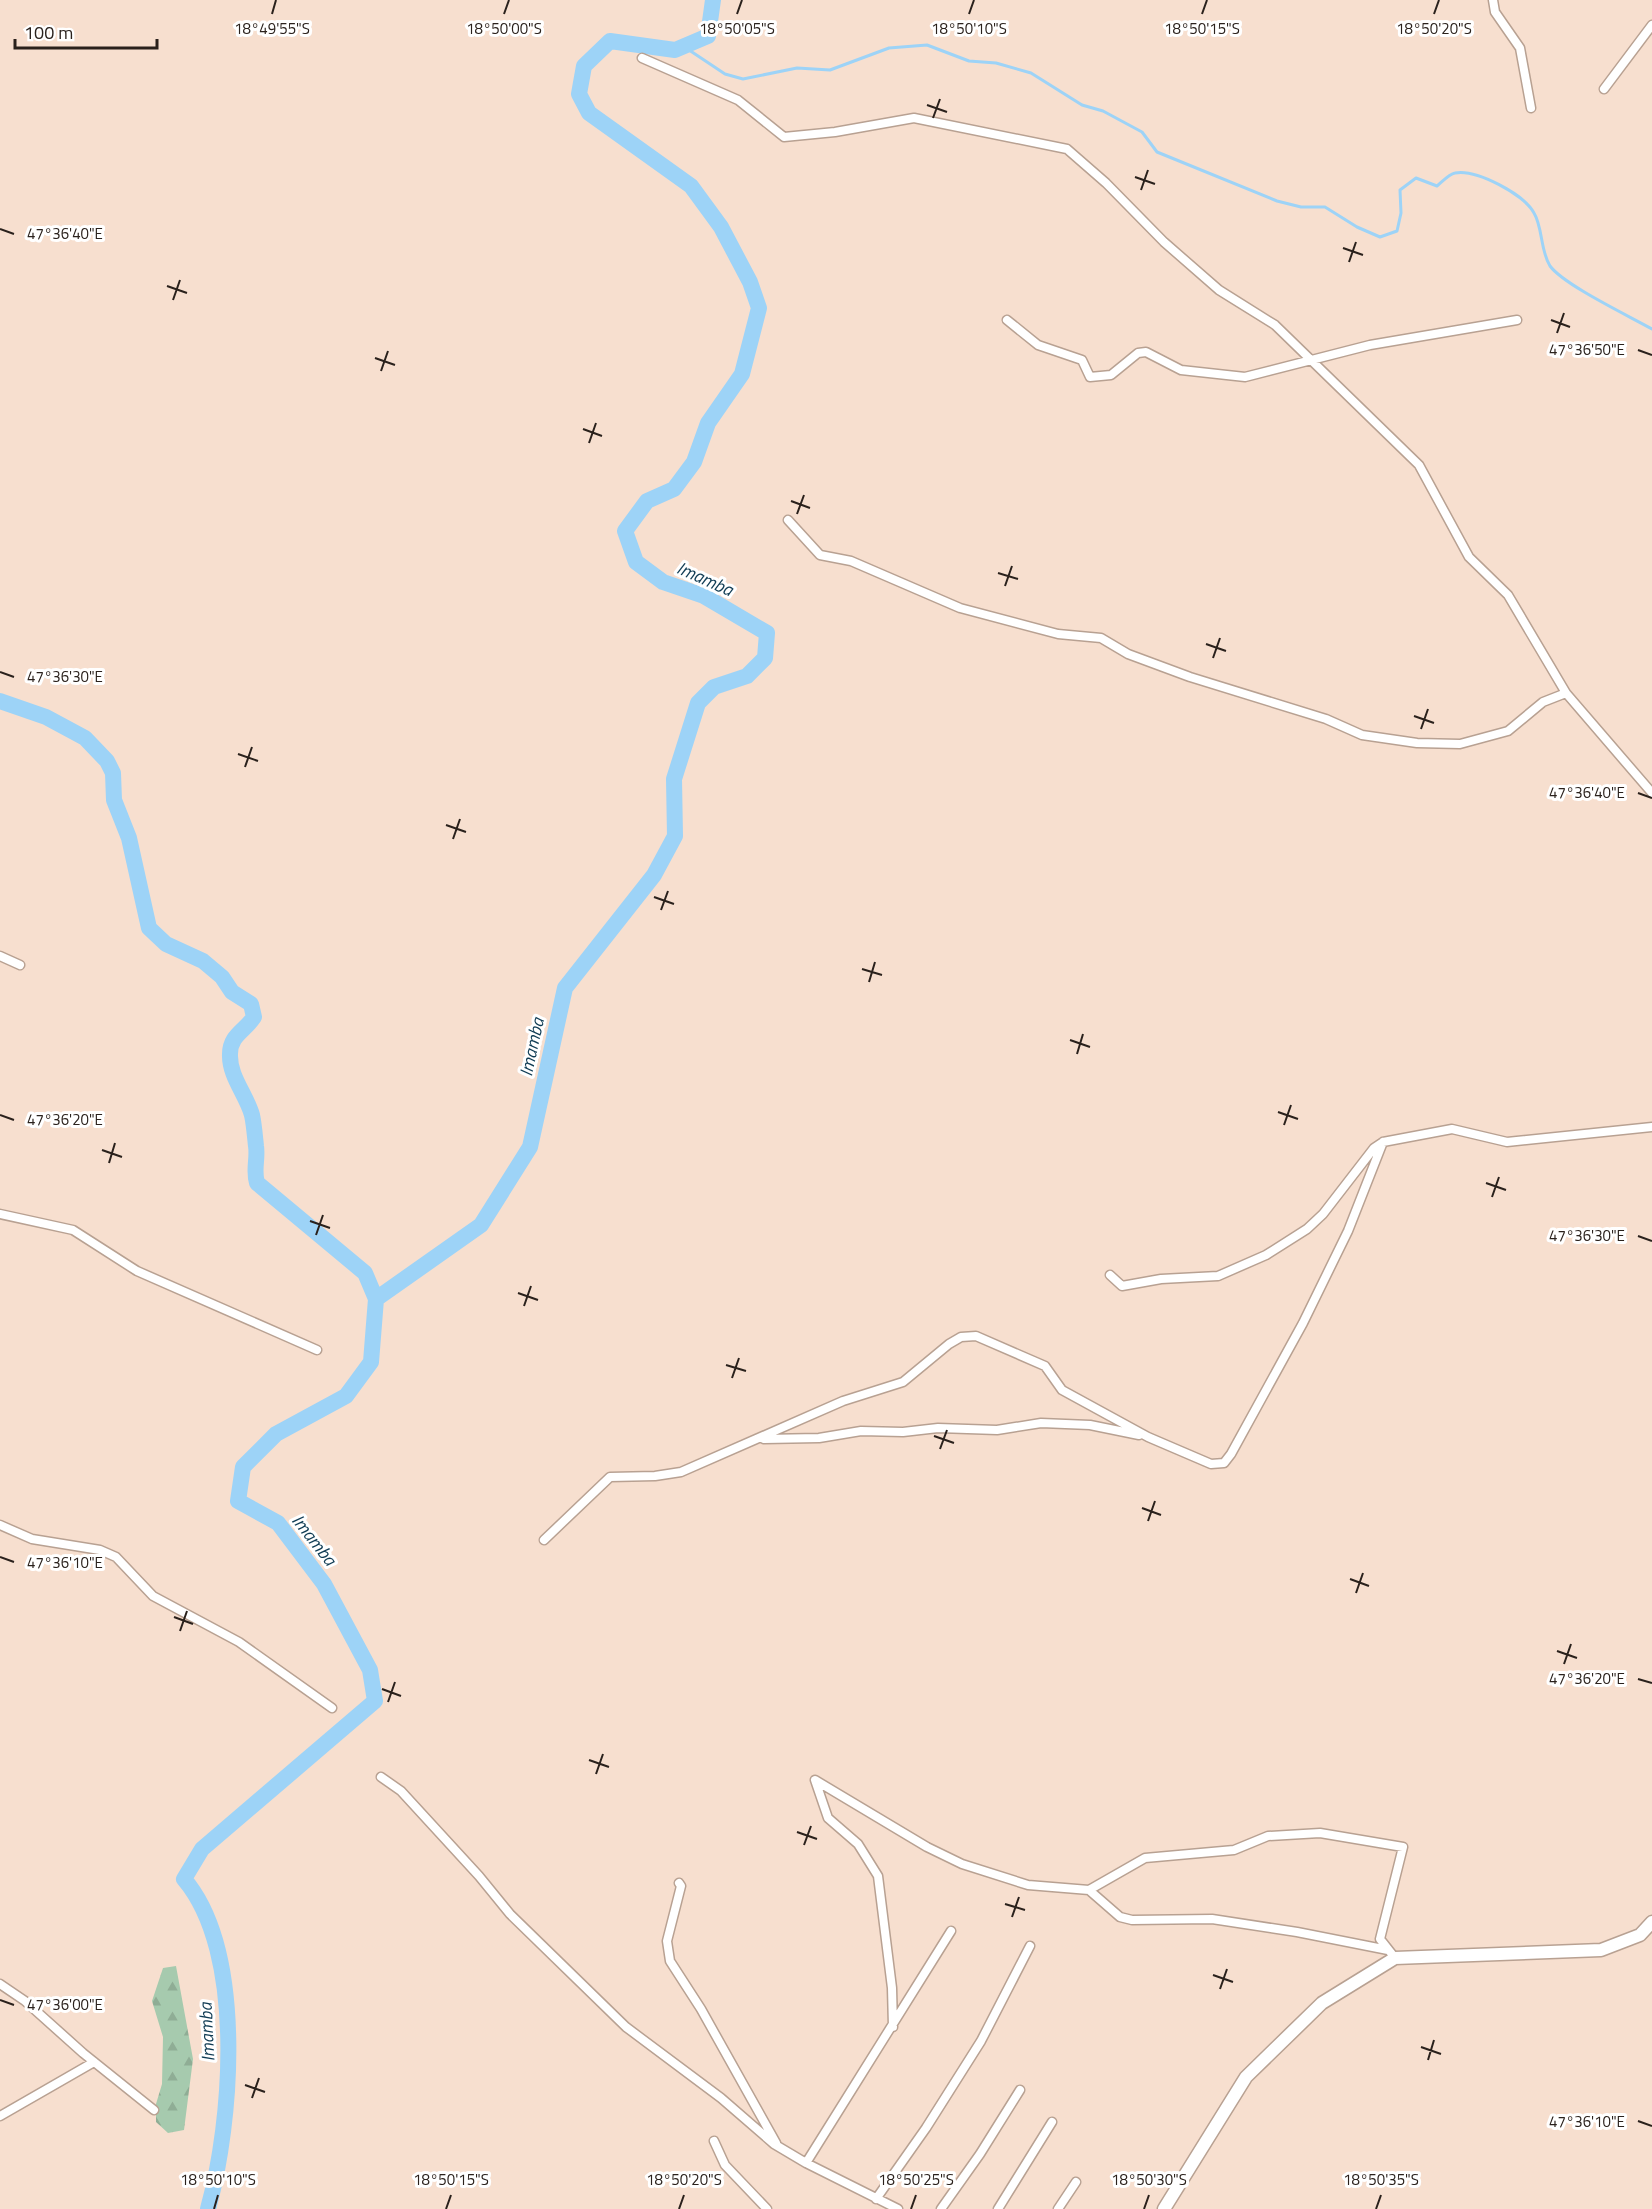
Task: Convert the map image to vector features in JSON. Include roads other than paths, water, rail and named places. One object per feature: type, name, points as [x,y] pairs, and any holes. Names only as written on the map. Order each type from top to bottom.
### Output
[{"type":"street","points":[[1493,0],[1495,12],[1520,48],[1531,108]]},
{"type":"street","points":[[1604,89],[1652,25]]},
{"type":"street","points":[[642,58],[738,100],[784,137],[835,132],[914,118],[1067,149],[1219,290],[1275,325],[1419,465],[1469,557],[1508,595],[1566,693],[1652,793]]},
{"type":"street","points":[[1007,320],[1038,345],[1082,360],[1090,376],[1111,375],[1138,353],[1146,352],[1181,370],[1245,377],[1370,345],[1517,321]]},
{"type":"street","points":[[788,520],[820,555],[851,561],[960,609],[1058,634],[1101,638],[1128,654],[1159,666],[1326,719],[1362,735],[1417,743],[1460,744],[1508,730],[1543,702],[1566,693]]},
{"type":"street","points":[[0,956],[20,965]]},
{"type":"street","points":[[1110,1275],[1122,1286],[1161,1279],[1218,1276],[1266,1255],[1307,1229],[1323,1214],[1374,1148],[1383,1142],[1452,1129],[1507,1142],[1652,1127]]},
{"type":"street","points":[[544,1540],[610,1477],[655,1476],[681,1472],[843,1401],[903,1382],[949,1344],[961,1337],[976,1336],[1045,1366],[1062,1390],[1148,1437],[1211,1464],[1224,1462],[1231,1454],[1303,1323],[1348,1231],[1383,1142]]},
{"type":"street","points":[[0,1214],[73,1230],[137,1271],[317,1350]]},
{"type":"street","points":[[760,1439],[819,1438],[861,1431],[903,1432],[938,1428],[997,1430],[1041,1423],[1090,1425],[1148,1437]]},
{"type":"street","points":[[0,1525],[32,1539],[100,1550],[116,1557],[153,1596],[239,1642],[332,1708]]},
{"type":"street","points":[[381,1777],[401,1791],[535,1941],[626,2027],[721,2098],[778,2146],[806,2163],[849,2182],[876,2199],[898,2209]]},
{"type":"street","points":[[893,2027],[892,1988],[879,1876],[858,1844],[828,1818],[815,1780],[927,1847],[962,1864],[1028,1885],[1089,1890],[1145,1858],[1234,1850],[1268,1836],[1320,1833],[1403,1847],[1380,1939],[1391,1954]]},
{"type":"street","points":[[679,1883],[681,1886],[667,1941],[670,1961],[701,2009],[778,2146]]},
{"type":"street","points":[[1089,1890],[1120,1917],[1132,1920],[1212,1919],[1297,1932],[1391,1954],[1601,1950],[1640,1935],[1652,1922]]},
{"type":"street","points":[[806,2163],[951,1931]]},
{"type":"street","points":[[876,2199],[926,2128],[981,2041],[1030,1946]]},
{"type":"street","points":[[1164,2209],[1246,2077],[1322,2003],[1391,1954]]},
{"type":"street","points":[[0,1984],[25,2001],[94,2062],[154,2110]]},
{"type":"street","points":[[0,2116],[94,2062]]},
{"type":"street","points":[[941,2209],[981,2154],[1020,2090]]},
{"type":"street","points":[[998,2209],[1052,2122]]},
{"type":"street","points":[[714,2141],[724,2165],[767,2209]]},
{"type":"street","points":[[1058,2209],[1076,2182]]},
{"type":"waterway","name":"Imamba","points":[[208,2209],[223,2131],[227,2086],[228,2039],[225,1993],[217,1949],[204,1911],[184,1879],[202,1849],[375,1701],[370,1670],[324,1584],[278,1523],[238,1501],[243,1467],[276,1434],[346,1396],[371,1362],[376,1299],[481,1225],[530,1147],[565,988],[654,875],[675,836],[674,779],[698,703],[714,687],[747,676],[765,658],[767,633],[704,596],[663,582],[636,562],[625,531],[647,501],[674,489],[694,462],[708,423],[742,374],[759,308],[750,282],[721,227],[691,186],[589,113],[579,94],[584,66],[610,41],[675,50],[708,36],[713,0]]},
{"type":"waterway","points":[[683,46],[725,74],[743,79],[797,68],[830,70],[889,48],[927,45],[969,61],[996,63],[1031,73],[1082,105],[1103,111],[1142,132],[1157,152],[1277,201],[1301,207],[1325,207],[1357,227],[1380,237],[1397,231],[1401,213],[1400,190],[1416,178],[1437,186],[1455,173],[1475,175],[1499,184],[1529,206],[1537,219],[1547,260],[1557,274],[1582,291],[1652,329]]},
{"type":"waterway","points":[[0,701],[46,717],[85,738],[107,761],[113,773],[114,800],[129,838],[149,928],[166,944],[203,961],[222,977],[232,992],[251,1004],[254,1017],[232,1042],[230,1062],[252,1115],[257,1183],[365,1273],[376,1299]]}]
